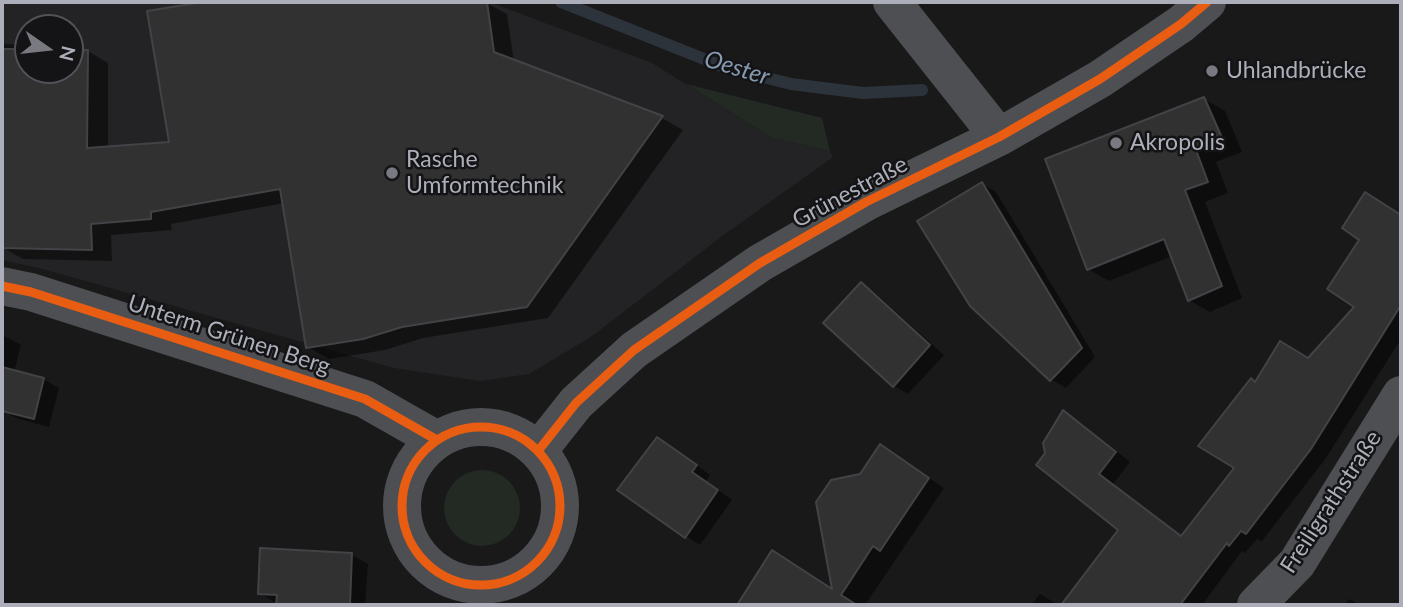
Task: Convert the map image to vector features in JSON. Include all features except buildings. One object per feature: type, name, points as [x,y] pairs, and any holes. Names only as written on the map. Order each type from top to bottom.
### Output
[{"type":"street","points":[[892,2],[999,137]]},
{"type":"street","name":"Grünestraße","points":[[538,451],[576,403],[634,350],[760,263],[866,202],[999,137],[1100,79],[1181,24],[1208,2]]},
{"type":"street","name":"Unterm Grünen Berg","points":[[2,286],[44,296],[365,399],[437,440]]},
{"type":"street","name":"Freiligrathstraße","points":[[1256,605],[1297,563],[1401,395]]},
{"type":"street","points":[[478,427],[500,429],[520,438],[538,451],[550,468],[557,487],[560,508],[557,528],[548,547],[535,563],[524,590],[499,583],[451,593],[416,552],[405,530],[402,505],[407,480],[418,458],[437,440],[456,431],[478,427]]},
{"type":"shaded area","name":"Rasche Umformtechnik","points":[[2,2],[489,2],[652,63],[772,138],[830,151],[833,157],[725,234],[591,337],[529,374],[480,381],[394,368],[43,269],[2,260]]},
{"type":"shaded area","points":[[686,84],[822,118],[830,151],[772,138]]},
{"type":"shaded area","points":[[482,470],[496,473],[509,481],[517,494],[520,508],[517,522],[509,535],[496,543],[482,546],[468,543],[455,535],[447,522],[444,508],[447,494],[455,481],[468,473]]},
{"type":"waterway","name":"Oester","points":[[561,2],[724,67],[791,84],[863,93],[922,90]]},
{"type":"cycle path","points":[[538,451],[576,403],[634,350],[760,263],[866,202],[999,137],[1100,79],[1181,24],[1207,2]]},
{"type":"cycle path","points":[[2,286],[31,292],[365,399],[437,440]]},
{"type":"cycle path","points":[[481,427],[511,433],[537,450],[554,476],[560,506],[554,536],[537,562],[511,579],[481,585],[451,579],[425,562],[408,536],[402,506],[408,476],[425,450],[451,433],[481,427]]},
{"type":"place","name":"Uhlandbrücke","points":[[1212,71]]},
{"type":"place","name":"Akropolis","points":[[1116,143]]},
{"type":"place","name":"Rasche Umformtechnik","points":[[392,173]]}]
